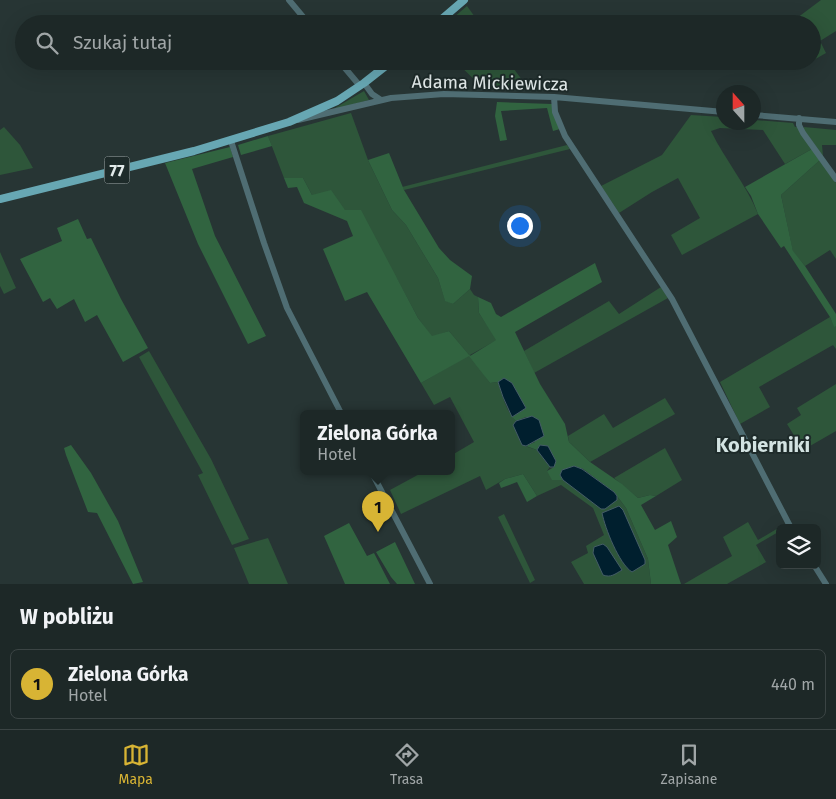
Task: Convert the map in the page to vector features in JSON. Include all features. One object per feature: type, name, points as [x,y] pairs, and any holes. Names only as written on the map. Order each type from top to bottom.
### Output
[{"type":"main road","points":[[446,15],[464,0]]},
{"type":"main road","name":"77","points":[[362,84],[380,70]]},
{"type":"main road","name":"Adama Mickiewicza","points":[[1,196],[231,140],[289,122],[332,104],[362,84]]},
{"type":"street","points":[[289,0],[302,15]]},
{"type":"street","points":[[348,70],[372,94],[381,100]]},
{"type":"street","name":"Adama Mickiewicza","points":[[289,122],[381,100],[444,94],[554,97],[716,111]]},
{"type":"street","points":[[554,97],[555,112],[569,142],[672,299],[789,524]]},
{"type":"street","points":[[761,115],[836,122]]},
{"type":"street","points":[[799,118],[803,133],[836,179]]},
{"type":"street","points":[[231,140],[284,301],[339,410]]},
{"type":"street","points":[[373,475],[430,584]]},
{"type":"street","points":[[817,569],[826,584]]},
{"type":"green space","points":[[821,0],[836,0],[836,31],[821,40],[821,15],[801,15]]},
{"type":"green space","points":[[467,6],[474,15],[456,15]]},
{"type":"green space","points":[[821,43],[826,53],[821,56]]},
{"type":"green space","points":[[464,70],[515,70],[528,88],[483,88]]},
{"type":"green space","points":[[364,91],[369,100],[335,108]]},
{"type":"green space","points":[[497,102],[552,104],[560,129],[553,131],[547,108],[501,111],[507,140],[500,141],[495,116]]},
{"type":"green space","points":[[351,113],[368,160],[392,210],[406,225],[438,278],[445,300],[453,304],[470,289],[478,297],[479,313],[497,340],[470,355],[490,383],[498,382],[507,408],[516,421],[513,425],[522,445],[537,450],[550,467],[547,471],[563,479],[614,492],[626,508],[648,559],[651,584],[584,584],[571,562],[588,553],[586,546],[604,535],[593,508],[561,485],[537,496],[523,474],[505,479],[486,490],[480,476],[401,514],[390,490],[418,475],[455,475],[455,453],[474,442],[450,397],[434,405],[421,383],[469,355],[449,331],[432,337],[418,318],[397,279],[345,210],[312,195],[303,178],[284,178],[268,136]]},
{"type":"green space","points":[[691,115],[716,117],[716,129],[711,131],[748,192],[758,214],[682,255],[671,235],[700,218],[678,178],[619,213],[601,186],[662,155]]},
{"type":"green space","points":[[761,121],[793,123],[795,127],[799,127],[812,149],[785,164],[763,130],[761,130]]},
{"type":"green space","points":[[4,127],[20,145],[33,168],[0,175],[0,130]]},
{"type":"green space","points":[[804,127],[836,130],[836,145],[822,145],[823,156],[804,130]]},
{"type":"green space","points":[[268,136],[272,146],[241,155],[238,145]]},
{"type":"green space","points":[[567,145],[570,149],[404,190],[402,187]]},
{"type":"green space","points":[[230,147],[233,157],[192,169],[215,236],[266,336],[248,344],[198,244],[165,163]]},
{"type":"green space","points":[[812,149],[820,160],[781,195],[793,251],[836,314],[836,326],[834,327],[830,317],[784,246],[781,248],[758,214],[751,196],[745,187]]},
{"type":"green space","points":[[389,153],[404,190],[439,248],[450,260],[472,276],[470,289],[453,304],[445,301],[438,278],[406,225],[392,210],[368,160]]},
{"type":"green space","points":[[820,160],[836,183],[836,259],[830,250],[805,266],[793,252],[781,195]]},
{"type":"green space","points":[[284,178],[303,178],[312,195],[331,190],[345,210],[361,210],[418,318],[432,336],[449,331],[470,356],[496,340],[479,313],[478,297],[491,303],[496,314],[501,317],[595,263],[602,282],[515,332],[540,384],[565,424],[569,442],[590,462],[622,484],[638,498],[650,495],[656,496],[641,505],[655,530],[671,521],[677,537],[668,545],[681,584],[651,584],[648,559],[626,508],[614,492],[583,469],[574,466],[560,475],[563,480],[552,480],[547,471],[554,467],[540,445],[537,450],[526,446],[535,442],[526,417],[516,421],[512,417],[526,408],[504,378],[498,382],[490,383],[469,356],[421,383],[367,292],[345,301],[323,249],[353,236],[347,221],[304,203],[297,187],[288,188]]},
{"type":"green space","points":[[78,219],[87,239],[91,238],[148,348],[123,362],[97,315],[85,322],[74,299],[57,309],[50,298],[43,302],[20,259],[62,241],[57,228]]},
{"type":"green space","points":[[0,252],[16,288],[4,294],[0,286]]},
{"type":"green space","points":[[661,287],[668,298],[534,373],[524,351],[609,301],[619,314]]},
{"type":"green space","points":[[830,317],[834,326],[836,326],[836,349],[833,345],[759,387],[770,407],[740,424],[720,382]]},
{"type":"green space","points":[[149,351],[211,459],[249,539],[232,545],[198,475],[203,473],[139,357]]},
{"type":"green space","points":[[836,384],[836,431],[803,450],[787,424],[801,415],[797,408]]},
{"type":"green space","points":[[665,398],[675,414],[590,462],[569,442],[568,436],[604,414],[613,428]]},
{"type":"green space","points":[[71,445],[91,473],[118,521],[143,582],[133,584],[97,513],[88,512],[64,448]]},
{"type":"green space","points":[[665,448],[682,480],[656,496],[650,495],[638,498],[614,478]]},
{"type":"green space","points":[[523,474],[537,496],[527,502],[517,482],[501,488],[499,483],[505,479]]},
{"type":"green space","points":[[504,514],[535,580],[530,583],[498,517]]},
{"type":"green space","points":[[748,522],[758,540],[776,529],[776,533],[756,545],[766,562],[727,584],[684,584],[732,556],[723,537]]},
{"type":"green space","points":[[349,523],[367,556],[374,553],[390,584],[345,584],[324,536]]},
{"type":"green space","points":[[268,538],[288,584],[249,584],[234,548]]},
{"type":"green space","points":[[395,542],[415,584],[397,584],[376,552]]},
{"type":"water","points":[[504,378],[512,383],[526,408],[512,417],[498,382]]},
{"type":"water","points":[[532,416],[539,420],[544,436],[526,446],[522,445],[513,425],[516,421]]},
{"type":"water","points":[[540,445],[548,446],[556,461],[554,467],[550,467],[537,450]]},
{"type":"water","points":[[574,466],[582,469],[614,492],[617,500],[605,509],[601,509],[563,480],[560,475],[562,470]]},
{"type":"water","points":[[619,506],[623,510],[645,560],[645,564],[632,572],[622,562],[609,536],[602,513]]},
{"type":"water","points":[[603,544],[622,570],[611,576],[603,575],[593,553],[594,547]]},
{"type":"place","name":"Zielona Górka","points":[[378,532]]},
{"type":"district","name":"Kobierniki","points":[[763,445]]}]
